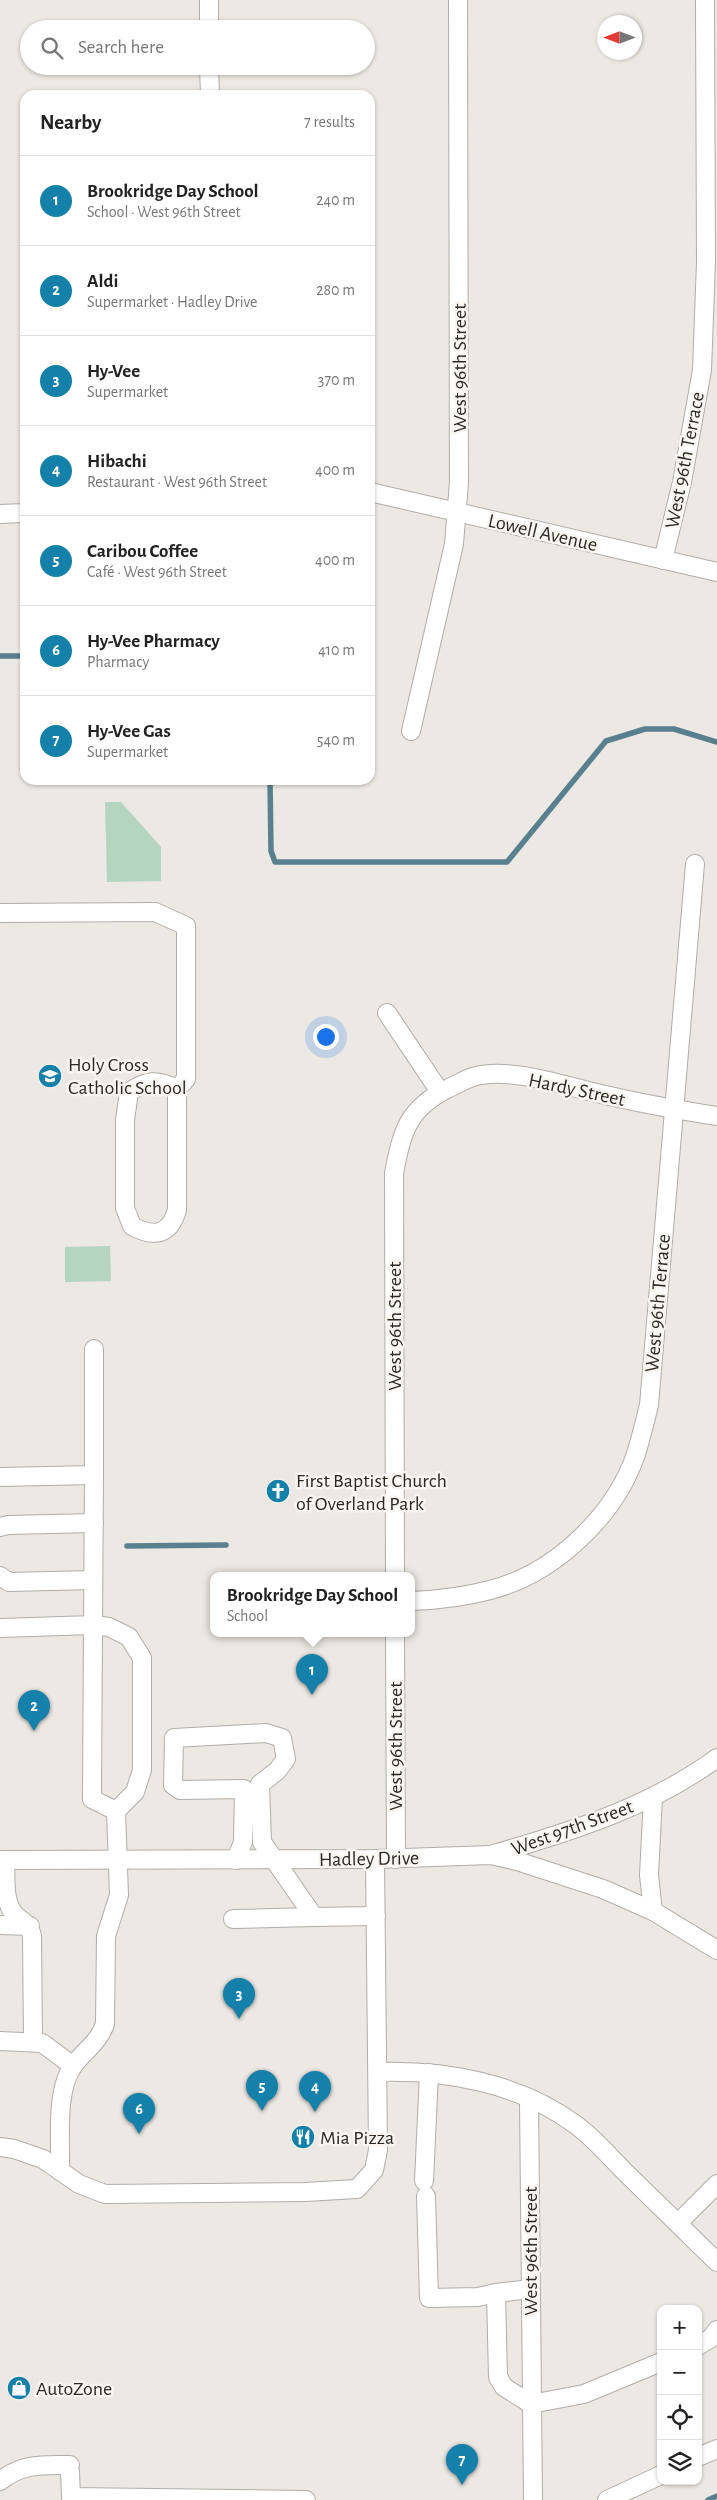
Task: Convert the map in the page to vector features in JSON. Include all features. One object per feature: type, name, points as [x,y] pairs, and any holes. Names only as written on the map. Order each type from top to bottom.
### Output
[{"type":"street","points":[[209,0],[209,20]]},
{"type":"street","name":"West 96th Street","points":[[411,731],[454,544],[459,482],[458,0]]},
{"type":"street","name":"West 96th Terrace","points":[[663,560],[682,482],[702,370],[706,262],[705,0]]},
{"type":"street","points":[[210,75],[210,90]]},
{"type":"street","name":"Lowell Avenue","points":[[375,493],[717,572]]},
{"type":"street","points":[[0,514],[20,513]]},
{"type":"street","name":"West 96th Terrace","points":[[415,1601],[457,1598],[483,1592],[529,1574],[563,1552],[593,1525],[616,1495],[636,1454],[649,1405],[695,864]]},
{"type":"street","points":[[0,913],[156,912],[186,926],[186,1079],[177,1089],[177,1210],[173,1224],[164,1231],[144,1233],[132,1226],[125,1208],[125,1120],[129,1092],[142,1083],[164,1083],[177,1089]]},
{"type":"street","points":[[387,1013],[440,1092]]},
{"type":"street","name":"Hardy Street","points":[[440,1092],[474,1076],[498,1074],[520,1076],[674,1109],[717,1116]]},
{"type":"street","name":"West 96th Street","points":[[395,1572],[394,1173],[399,1142],[408,1122],[423,1104],[440,1092]]},
{"type":"street","points":[[94,1349],[92,1799],[116,1811]]},
{"type":"street","points":[[0,1477],[94,1475]]},
{"type":"street","points":[[0,1527],[8,1525],[94,1523]]},
{"type":"street","points":[[0,1576],[9,1582],[93,1580]]},
{"type":"street","points":[[0,1628],[93,1625],[109,1627],[129,1637],[142,1658],[142,1770],[135,1792],[116,1811],[119,1894],[106,1936],[105,2024],[101,2036],[73,2066],[64,2084],[60,2171]]},
{"type":"street","name":"West 96th Street","points":[[395,1637],[396,1859]]},
{"type":"street","points":[[236,1860],[243,1842],[244,1789],[180,1790],[173,1785],[174,1738],[266,1733],[282,1738],[286,1758],[277,1771],[260,1784],[262,1842],[314,1917]]},
{"type":"street","name":"West 97th Street","points":[[491,1855],[559,1835],[617,1814],[677,1785],[717,1758]]},
{"type":"street","name":"West 97th Street","points":[[653,1797],[649,1875],[653,1911]]},
{"type":"street","name":"Hadley Drive","points":[[3,1860],[396,1859],[491,1855],[569,1877],[653,1911],[717,1950]]},
{"type":"street","points":[[0,2147],[14,2149],[43,2159],[79,2184],[105,2194],[296,2192],[357,2189],[374,2170],[378,2150],[375,1859]]},
{"type":"street","points":[[3,1860],[9,1905],[15,1914],[30,1926],[32,1936],[33,2042]]},
{"type":"street","points":[[233,1918],[376,1916]]},
{"type":"street","points":[[0,1925],[30,1926]]},
{"type":"street","points":[[0,2041],[42,2043],[73,2066]]},
{"type":"street","points":[[378,2072],[429,2073],[481,2081],[529,2099],[577,2125],[717,2262]]},
{"type":"street","points":[[429,2073],[425,2189],[429,2298],[478,2297],[530,2289]]},
{"type":"street","name":"West 96th Street","points":[[529,2099],[533,2500]]},
{"type":"street","points":[[678,2223],[717,2184]]},
{"type":"street","points":[[496,2293],[498,2377],[504,2387],[531,2404],[584,2394],[657,2364]]},
{"type":"street","points":[[702,2343],[716,2333]]},
{"type":"street","points":[[702,2455],[717,2449]]},
{"type":"street","points":[[0,2481],[13,2471],[32,2465],[70,2468],[71,2497],[306,2500]]},
{"type":"street","points":[[607,2500],[657,2477]]},
{"type":"green space","points":[[105,802],[121,802],[161,847],[161,881],[107,882]]},
{"type":"green space","points":[[110,1246],[111,1281],[65,1282],[65,1247]]},
{"type":"waterway","points":[[0,656],[20,656]]},
{"type":"waterway","points":[[270,785],[271,851],[275,862],[507,862],[606,741],[645,729],[674,729],[717,742]]},
{"type":"waterway","points":[[127,1546],[226,1545]]},
{"type":"waterway","points":[[708,2500],[717,2496]]},
{"type":"place","name":"Holy Cross Catholic School","points":[[50,1076]]},
{"type":"place","name":"First Baptist Church of Overland Park","points":[[278,1491]]},
{"type":"place","name":"Brookridge Day School","points":[[312,1695]]},
{"type":"place","name":"Aldi","points":[[34,1731]]},
{"type":"place","name":"Hy-Vee","points":[[239,2019]]},
{"type":"place","name":"Caribou Coffee","points":[[262,2111]]},
{"type":"place","name":"Hibachi","points":[[315,2112]]},
{"type":"place","name":"Hy-Vee Pharmacy","points":[[139,2134]]},
{"type":"place","name":"Mia Pizza","points":[[303,2137]]},
{"type":"place","name":"AutoZone","points":[[19,2388]]},
{"type":"place","name":"Hy-Vee Gas","points":[[462,2485]]}]
